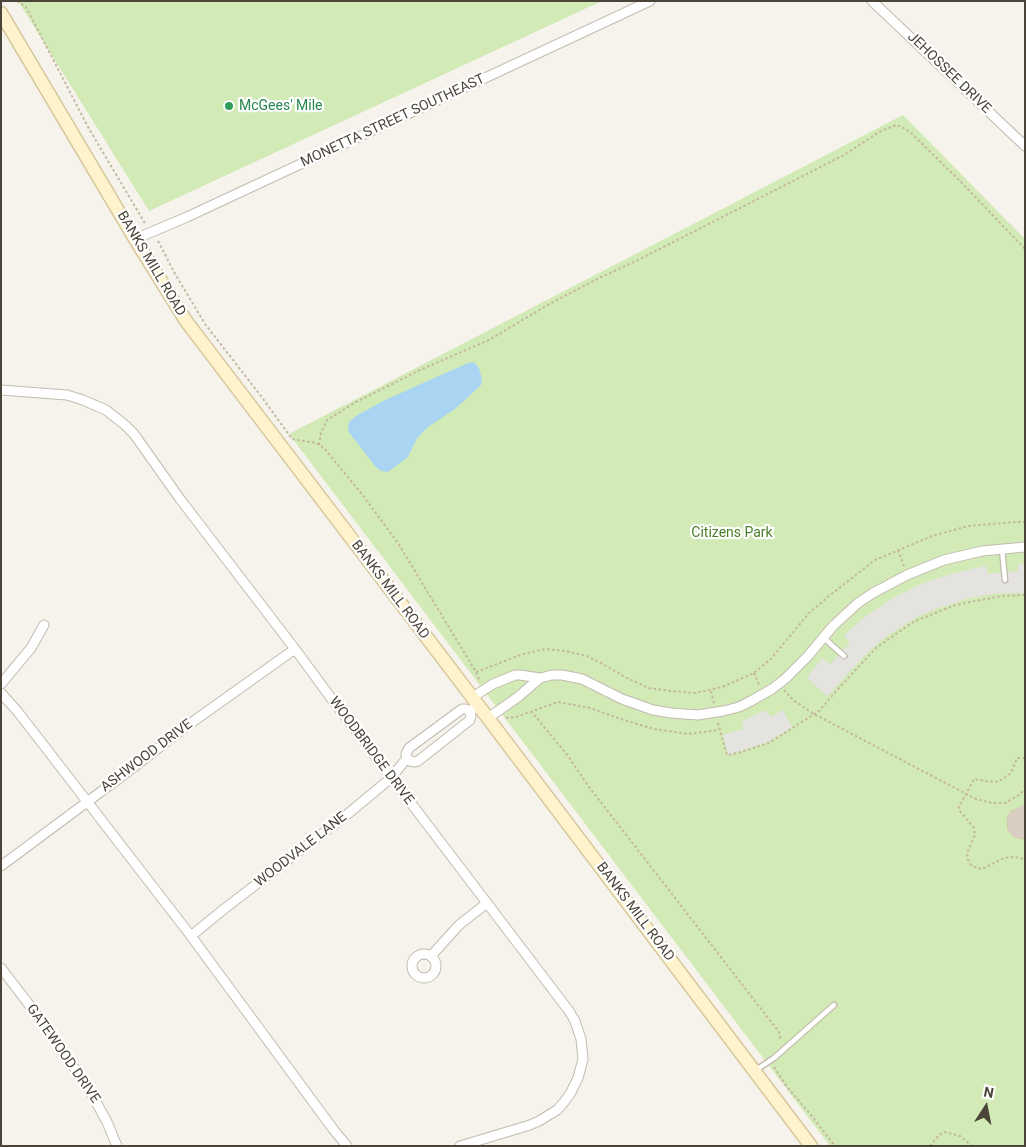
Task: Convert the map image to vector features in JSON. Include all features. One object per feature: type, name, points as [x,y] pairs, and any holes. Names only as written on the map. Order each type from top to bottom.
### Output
[{"type":"street","name":"MONETTA STREET SOUTHEAST","points":[[135,238],[186,217],[650,1]]},
{"type":"street","name":"JEHOSSEE DRIVE","points":[[872,1],[1025,146]]},
{"type":"street","name":"BANKS MILL ROAD","points":[[1,13],[186,321],[473,705],[493,715],[811,1146]]},
{"type":"street","name":"WOODBRIDGE DRIVE","points":[[1,390],[67,395],[106,410],[125,425],[569,1011],[582,1040],[583,1059],[578,1078],[570,1094],[557,1110],[530,1125],[460,1146]]},
{"type":"street","points":[[407,758],[410,761],[418,761],[470,720],[473,705],[484,689],[515,675],[540,678],[562,675],[582,679],[622,699],[653,710],[671,713],[698,714],[739,707],[764,694],[779,683],[803,662],[833,626],[872,593],[907,575],[944,560],[982,551],[1025,547]]},
{"type":"street","points":[[1,684],[32,648],[44,625]]},
{"type":"street","name":"ASHWOOD DRIVE","points":[[1,866],[191,723],[295,649]]},
{"type":"street","points":[[493,715],[540,678]]},
{"type":"street","points":[[1,693],[18,712],[191,936],[347,1146]]},
{"type":"street","name":"WOODVALE LANE","points":[[191,936],[391,778],[407,758],[406,754],[409,748],[462,709],[473,705]]},
{"type":"street","points":[[430,956],[459,925],[487,903]]},
{"type":"street","name":"GATEWOOD DRIVE","points":[[1,968],[44,1024],[89,1089],[108,1122],[117,1146]]},
{"type":"lane","points":[[1002,549],[1004,580]]},
{"type":"lane","points":[[823,637],[844,656]]},
{"type":"lane","points":[[755,1071],[774,1058],[834,1005]]},
{"type":"path","points":[[17,1],[26,7],[88,127],[205,324],[292,439],[319,445],[324,448],[361,492],[398,543],[476,672],[484,689]]},
{"type":"path","points":[[319,445],[321,433],[327,420],[356,402],[420,370],[489,340],[551,303],[844,155],[879,132],[896,125],[911,132],[1025,249]]},
{"type":"path","points":[[476,672],[523,654],[546,649],[587,656],[650,688],[695,693],[722,687],[754,673],[771,659],[809,613],[876,560],[932,536],[968,526],[1025,522]]},
{"type":"path","points":[[898,550],[907,575]]},
{"type":"path","points":[[711,690],[719,730],[727,755],[733,754],[769,743],[819,711],[876,648],[913,622],[955,605],[1002,596],[1025,595]]},
{"type":"path","points":[[754,673],[764,694]]},
{"type":"path","points":[[779,683],[793,700],[814,714],[976,799],[992,803],[1005,803],[1025,789]]},
{"type":"path","points":[[493,715],[502,718],[516,717],[558,702],[590,708],[654,730],[688,734],[719,730]]},
{"type":"path","points":[[532,711],[779,1032],[781,1043],[780,1051],[774,1058],[775,1069],[787,1087],[835,1146]]},
{"type":"path","points":[[1025,758],[1017,758],[1011,772],[996,782],[974,779],[959,807],[959,810],[974,828],[975,835],[967,853],[971,865],[982,869],[1004,858],[1025,859]]},
{"type":"path","points":[[930,1146],[939,1135],[945,1132],[960,1136],[972,1146]]},
{"type":"green space","name":"McGees' Mile","points":[[18,1],[602,1],[149,211]]},
{"type":"green space","name":"Citizens Park","points":[[903,115],[1025,239],[1025,1146],[830,1146],[289,434]]},
{"type":"shaded area","points":[[1018,564],[1025,564],[1025,593],[1004,593],[966,599],[917,617],[884,638],[868,652],[827,696],[807,678],[822,658],[830,664],[850,643],[844,635],[866,616],[895,597],[921,584],[951,574],[986,566],[988,574],[1018,571]]},
{"type":"shaded area","points":[[766,710],[771,717],[783,710],[792,727],[767,742],[728,755],[723,735],[744,729],[742,721]]},
{"type":"water","points":[[474,362],[479,368],[482,380],[481,385],[455,409],[428,427],[417,438],[408,457],[388,472],[381,471],[375,466],[348,431],[349,422],[356,416],[385,400]]},
{"type":"building","points":[[1025,805],[1025,839],[1014,837],[1008,830],[1007,819],[1011,811]]},
{"type":"place","name":"McGees' Mile","points":[[229,106]]}]
